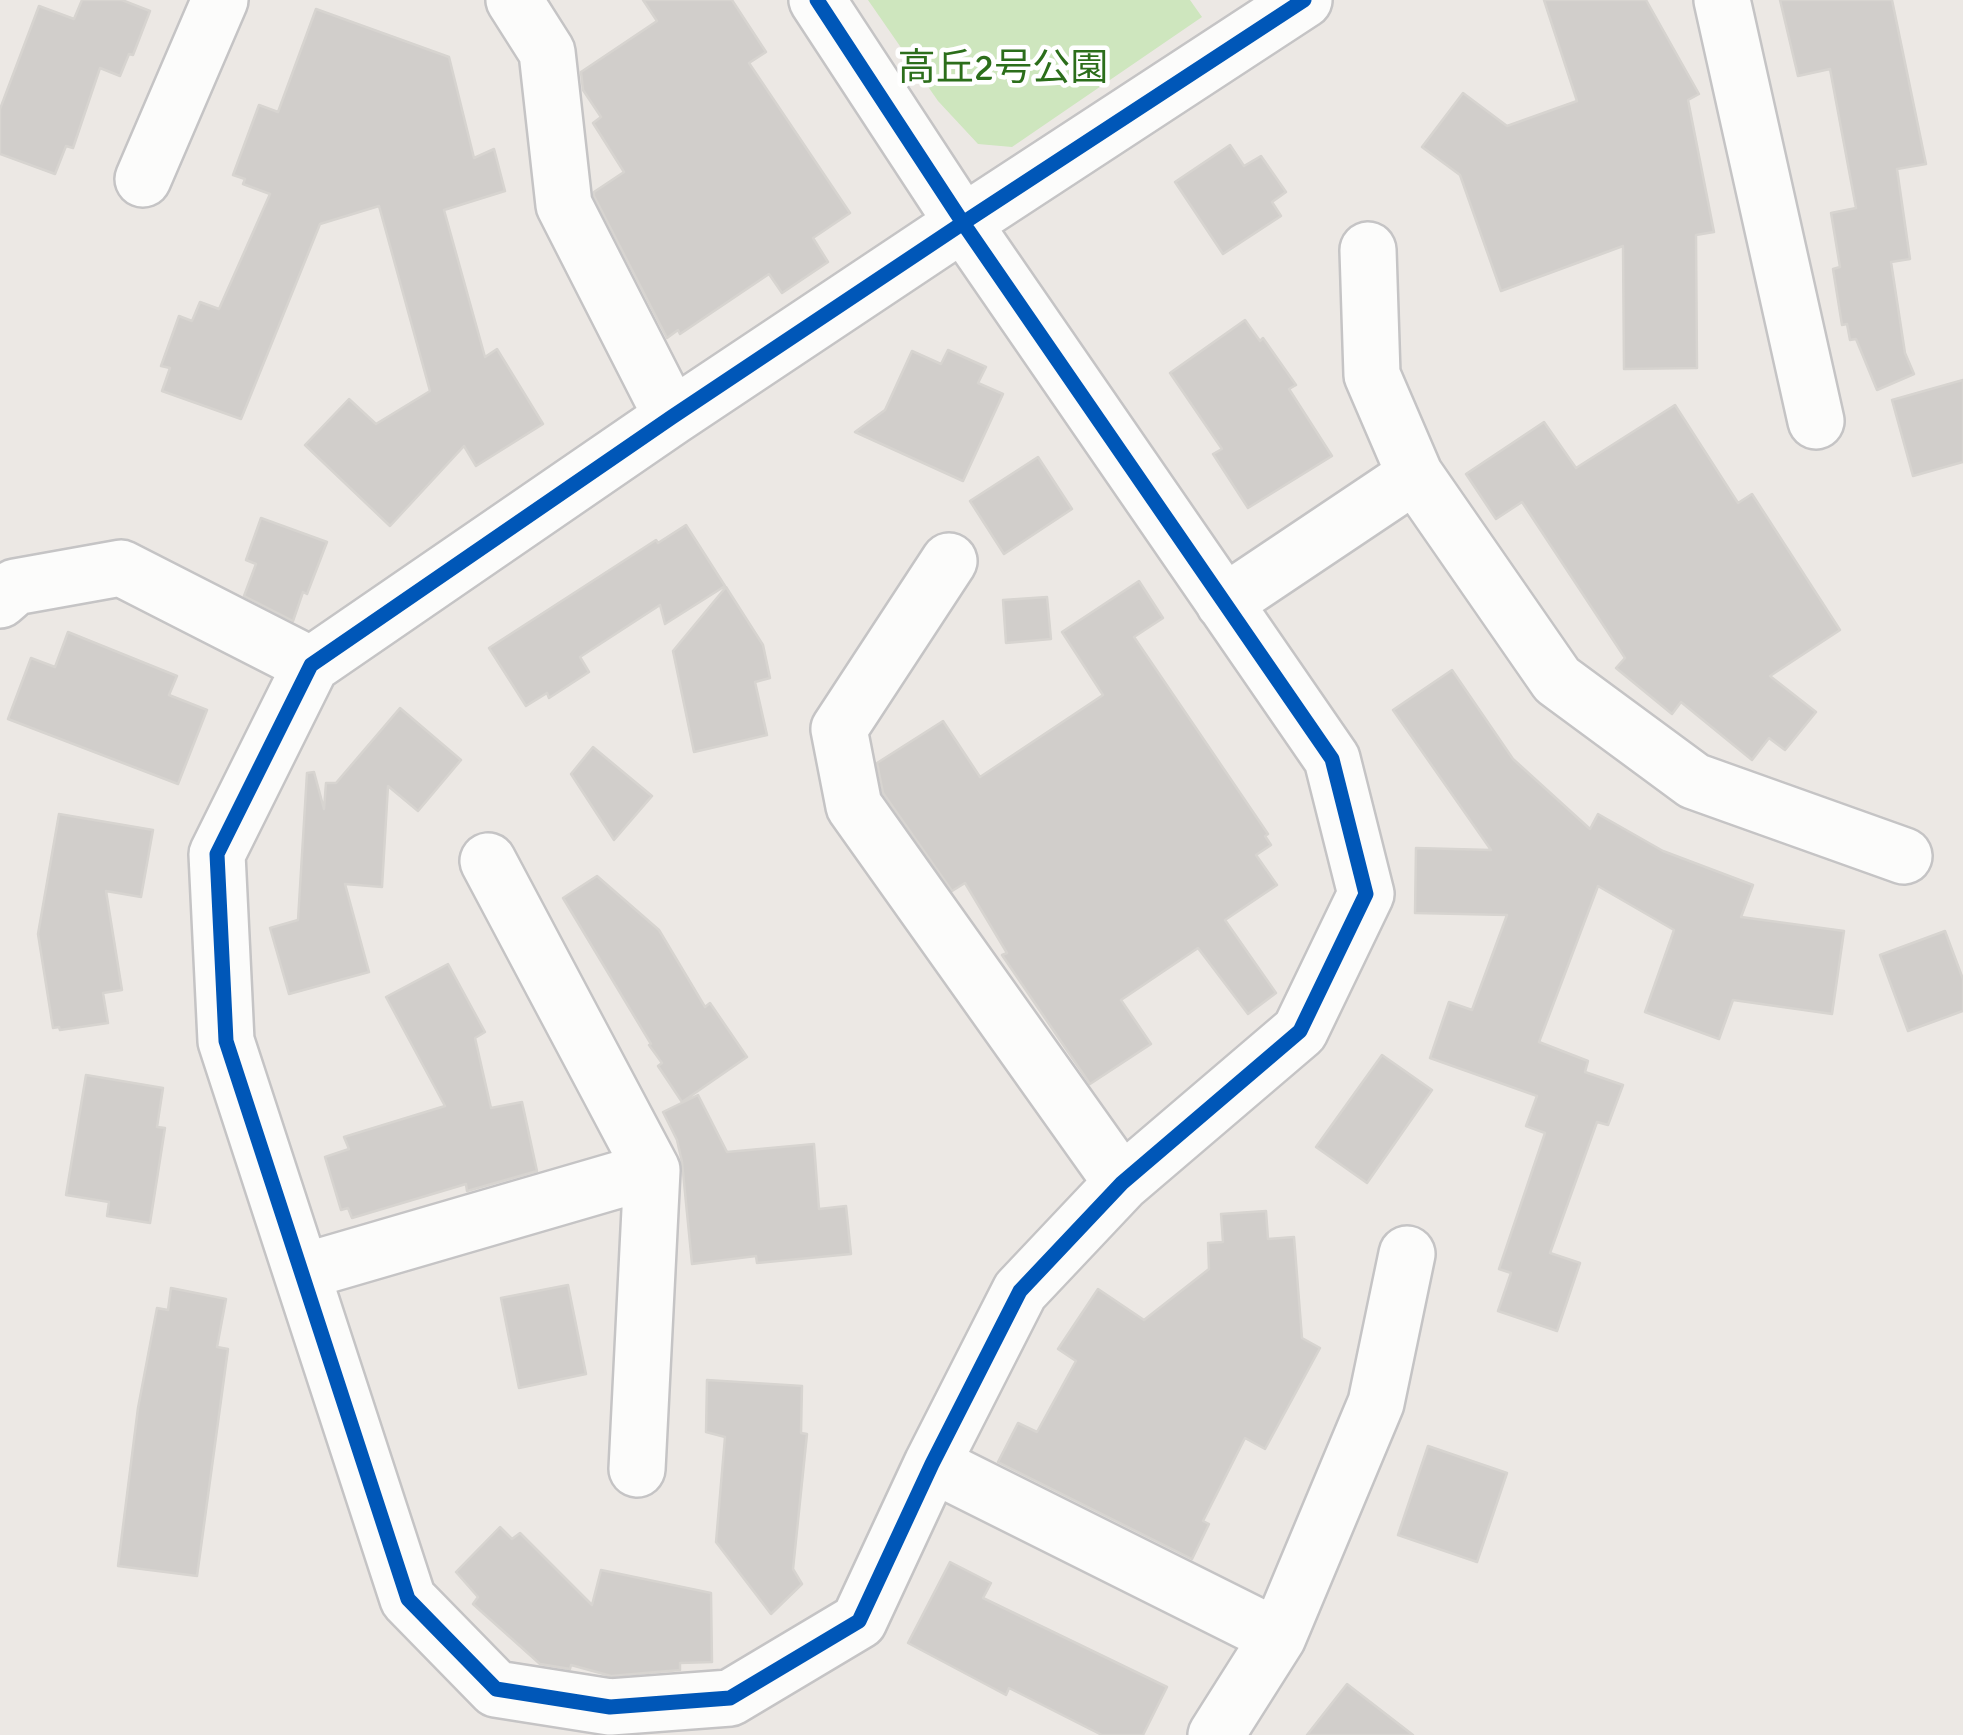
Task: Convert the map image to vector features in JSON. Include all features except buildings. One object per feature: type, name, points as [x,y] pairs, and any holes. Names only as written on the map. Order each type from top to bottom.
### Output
[{"type":"street","points":[[143,178],[220,0]]},
{"type":"street","points":[[514,0],[547,52],[564,205],[672,417]]},
{"type":"street","points":[[817,0],[964,223],[1332,759],[1366,894],[1300,1032],[1122,1182],[1020,1291],[932,1464],[859,1621],[730,1698],[608,1721],[496,1689],[408,1599],[226,1040],[217,854],[311,665],[672,417],[964,223],[1304,0]]},
{"type":"street","points":[[1722,0],[1816,421]]},
{"type":"street","points":[[1368,250],[1372,374],[1415,475],[1557,680],[1694,781],[1904,856]]},
{"type":"street","points":[[1224,603],[1415,475]]},
{"type":"street","points":[[949,562],[839,729],[854,806],[1122,1182]]},
{"type":"street","points":[[0,600],[16,587],[121,568],[311,665]]},
{"type":"street","points":[[488,861],[652,1170],[637,1469]]},
{"type":"street","points":[[302,1272],[652,1170]]},
{"type":"street","points":[[1216,1735],[1278,1637],[1376,1403],[1408,1254]]},
{"type":"street","points":[[932,1464],[1278,1637]]},
{"type":"green space","name":"高丘2号公園","points":[[868,0],[1190,0],[1202,17],[1012,147],[978,144],[938,101]]},
{"type":"cycle path","points":[[817,0],[963,223],[1332,759],[1366,894],[1300,1031],[1122,1183],[1020,1291],[932,1464],[859,1621],[730,1698],[610,1707],[496,1689],[408,1599],[226,1041],[217,854],[311,665],[672,417],[963,223],[1304,0]]}]
